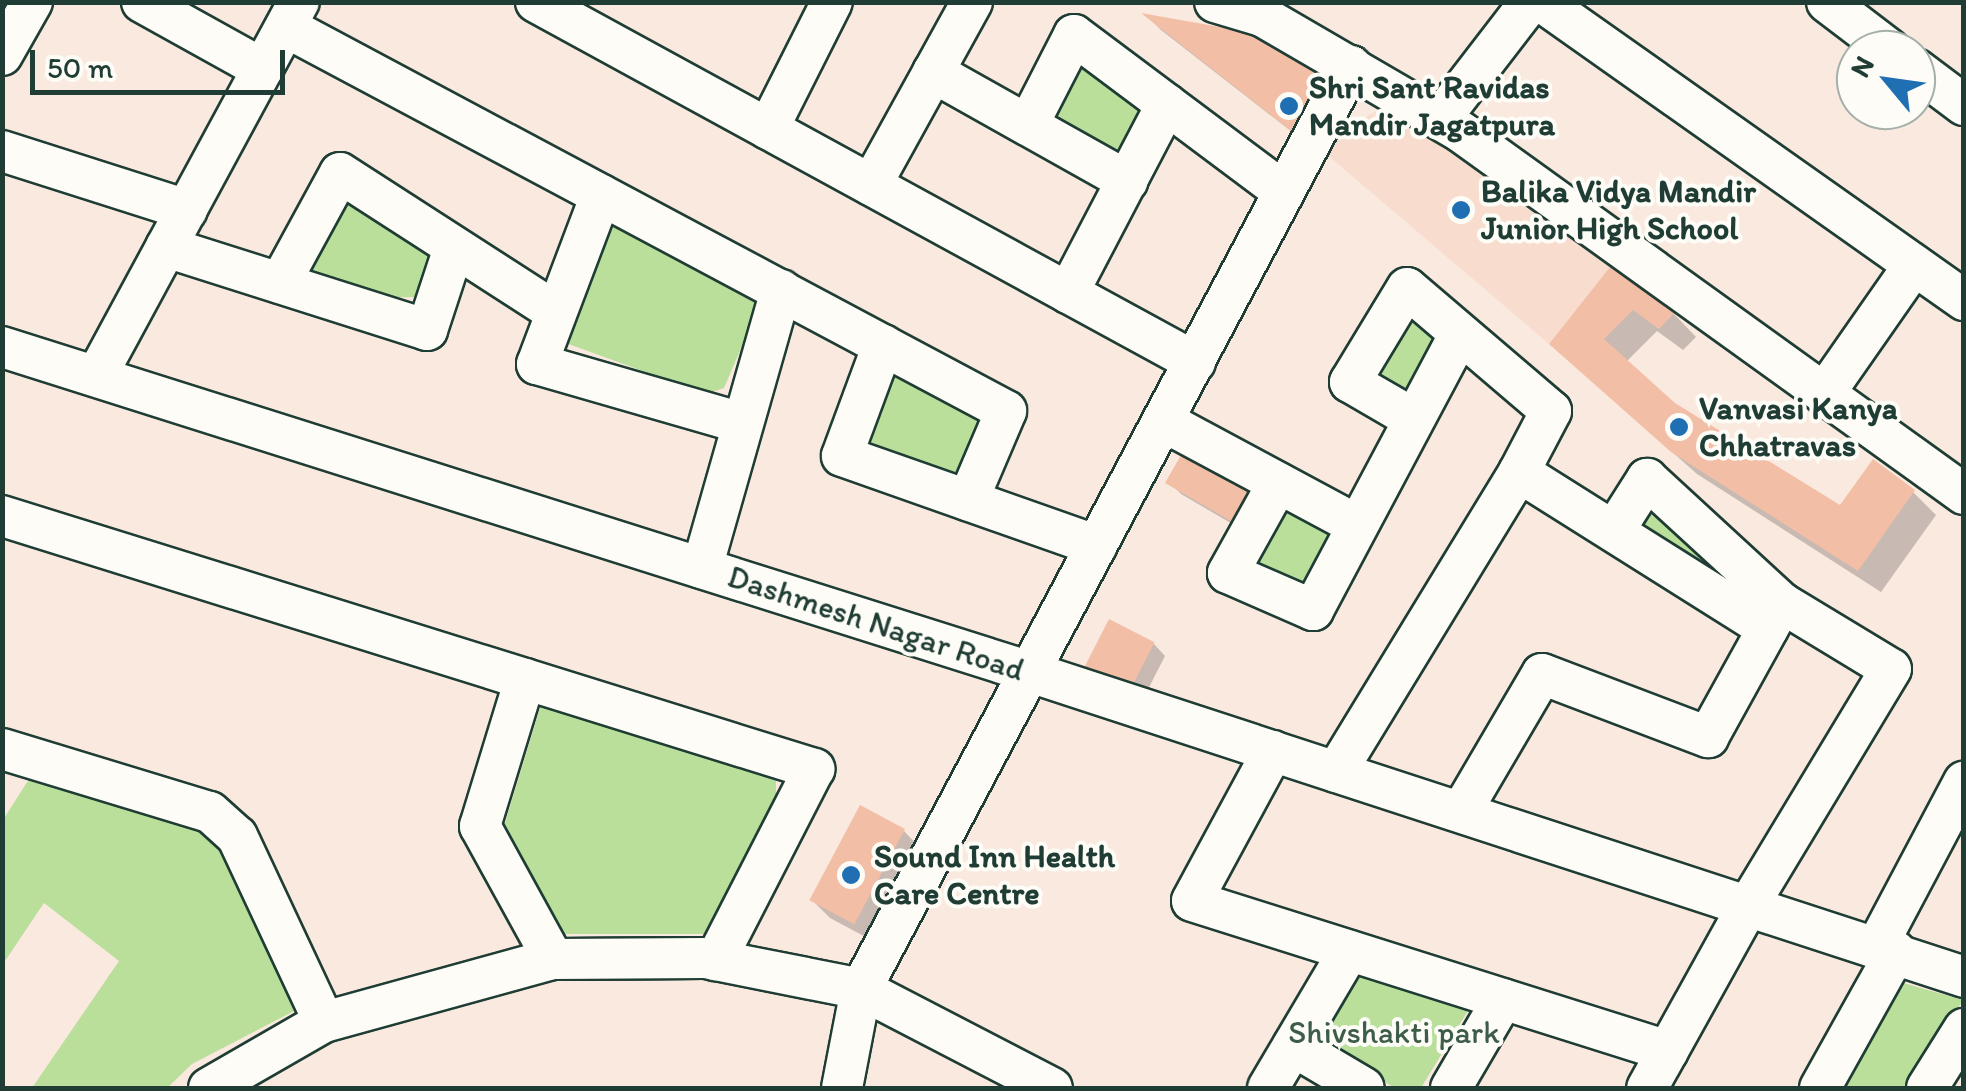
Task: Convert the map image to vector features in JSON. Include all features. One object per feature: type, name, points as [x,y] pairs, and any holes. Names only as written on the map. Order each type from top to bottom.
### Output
[{"type":"street","points":[[2,54],[32,2]]},
{"type":"street","points":[[142,2],[264,69]]},
{"type":"street","points":[[536,2],[1195,362]]},
{"type":"street","points":[[871,185],[972,2]]},
{"type":"street","points":[[1215,2],[1262,16],[1440,120],[1964,494]]},
{"type":"street","points":[[1440,120],[1530,2]]},
{"type":"street","points":[[1542,2],[1964,300]]},
{"type":"street","points":[[1827,2],[1864,30]]},
{"type":"street","points":[[768,129],[819,7]]},
{"type":"street","points":[[97,375],[292,15],[602,195],[1006,410],[968,500]]},
{"type":"street","points":[[1028,125],[1074,34],[1284,192]]},
{"type":"street","points":[[842,1088],[860,989],[1351,66]]},
{"type":"street","points":[[933,72],[1127,181]]},
{"type":"street","points":[[1936,85],[1964,105]]},
{"type":"street","points":[[1068,292],[1167,104]]},
{"type":"street","points":[[2,151],[187,210]]},
{"type":"street","points":[[280,283],[340,173],[556,312]]},
{"type":"street","points":[[602,195],[537,364],[742,424]]},
{"type":"street","points":[[166,248],[427,330],[454,248]]},
{"type":"street","points":[[1824,394],[1914,265]]},
{"type":"street","points":[[1336,772],[1519,472],[1550,411],[1407,288],[1350,382],[1412,418]]},
{"type":"street","points":[[702,568],[781,290]]},
{"type":"street","points":[[1278,482],[1228,573],[1313,610],[1458,334]]},
{"type":"street","points":[[883,344],[842,456],[1097,546]]},
{"type":"street","name":"Dashmesh Nagar Road","points":[[2,346],[1030,672],[1964,977]]},
{"type":"street","points":[[1163,421],[1355,524]]},
{"type":"street","points":[[1519,472],[1614,532],[1775,616],[1891,669],[1748,906],[1647,1088]]},
{"type":"street","points":[[1614,532],[1648,479],[1775,616]]},
{"type":"street","points":[[2,516],[814,769],[716,960]]},
{"type":"street","points":[[1462,812],[1542,674],[1708,737],[1775,616]]},
{"type":"street","points":[[525,679],[480,826],[553,959]]},
{"type":"street","points":[[1274,752],[1192,901],[1668,1051]]},
{"type":"street","points":[[6,757],[210,812],[237,836],[324,1022]]},
{"type":"street","points":[[1820,1088],[1964,782]]},
{"type":"street","points":[[1268,1088],[1349,951]]},
{"type":"street","points":[[208,1088],[324,1022],[553,959],[716,960],[860,989],[1052,1088]]},
{"type":"street","points":[[1451,1088],[1503,999]]},
{"type":"street","points":[[1927,1088],[1964,1029]]},
{"type":"street","points":[[1293,1046],[1364,1088]]},
{"type":"shaded area","name":"Balika Vidya Mandir Junior High School","points":[[1386,106],[1610,267],[1549,344],[1324,152],[1342,130]]},
{"type":"green space","points":[[1076,55],[1152,108],[1119,166],[1045,114]]},
{"type":"green space","points":[[336,200],[385,216],[436,245],[417,297],[363,298],[303,271]]},
{"type":"green space","points":[[614,216],[763,297],[724,388],[706,394],[563,342]]},
{"type":"green space","points":[[1407,310],[1447,343],[1414,405],[1368,379]]},
{"type":"green space","points":[[890,359],[991,419],[963,486],[862,448]]},
{"type":"green space","points":[[1284,495],[1345,526],[1307,600],[1246,569]]},
{"type":"green space","points":[[1660,499],[1771,601],[1634,533]]},
{"type":"green space","points":[[544,695],[776,772],[776,797],[704,934],[561,934],[504,826]]},
{"type":"green space","points":[[31,776],[204,827],[236,869],[298,1009],[192,1064],[167,1088],[32,1088],[119,961],[44,903],[3,964],[3,820]]},
{"type":"green space","name":"Shivshakti park","points":[[1354,971],[1472,1004],[1421,1088],[1395,1088],[1311,1039]]},
{"type":"green space","points":[[1900,982],[1963,1000],[1910,1088],[1842,1088]]},
{"type":"building","name":"Shri Sant Ravidas Mandir Jagatpura","points":[[1141,13],[1248,32],[1338,74],[1300,138]]},
{"type":"building","name":"Vanvasi Kanya Chhatravas","points":[[1610,267],[1675,312],[1659,329],[1633,310],[1604,339],[1675,403],[1840,505],[1873,459],[1915,490],[1858,571],[1671,452],[1549,344]]},
{"type":"building","points":[[1184,450],[1265,497],[1246,530],[1165,483]]},
{"type":"building","points":[[1109,619],[1154,642],[1129,693],[1083,670]]},
{"type":"building","points":[[860,805],[905,829],[854,924],[809,900]]},
{"type":"place","name":"Shri Sant Ravidas Mandir Jagatpura","points":[[1289,106]]},
{"type":"place","name":"Balika Vidya Mandir Junior High School","points":[[1461,210]]},
{"type":"place","name":"Vanvasi Kanya Chhatravas","points":[[1679,427]]},
{"type":"place","name":"Sound Inn Health Care Centre","points":[[851,875]]}]
